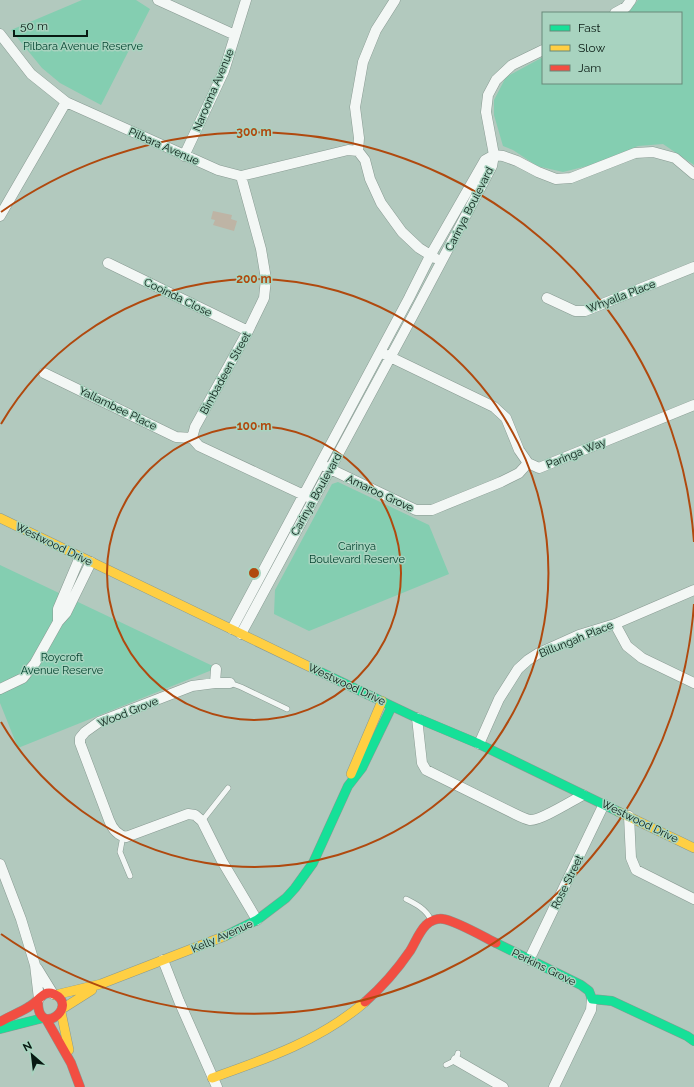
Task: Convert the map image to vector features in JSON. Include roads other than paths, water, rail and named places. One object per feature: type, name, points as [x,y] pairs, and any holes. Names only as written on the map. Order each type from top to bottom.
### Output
[{"type":"street","points":[[158,0],[236,34]]},
{"type":"street","name":"Narooma Avenue","points":[[184,156],[224,71],[246,0]]},
{"type":"street","points":[[395,0],[376,30],[363,62],[355,108],[359,138],[358,151],[365,160],[370,178],[380,203],[402,232],[430,256],[441,261]]},
{"type":"street","points":[[617,12],[626,7],[631,0]]},
{"type":"street","name":"Pilbara Avenue","points":[[1,38],[31,74],[66,102],[218,170],[241,176],[348,150],[358,151]]},
{"type":"street","points":[[542,50],[512,65],[496,80],[488,96],[486,112],[494,155],[510,158],[538,172],[556,178],[571,178],[635,153],[653,152],[675,158],[694,174]]},
{"type":"street","points":[[0,216],[66,102]]},
{"type":"street","name":"Carinya Boulevard","points":[[236,632],[259,576],[379,351],[409,298],[430,256],[485,160],[494,155]]},
{"type":"street","name":"Carinya Boulevard","points":[[236,632],[268,582],[412,319],[492,166],[494,155]]},
{"type":"street","name":"Bimbadeen Street","points":[[192,438],[195,427],[248,331],[264,298],[266,279],[261,249],[241,176]]},
{"type":"street","name":"Cooinda Close","points":[[108,263],[248,331]]},
{"type":"street","name":"Whyalla Place","points":[[547,298],[575,311],[585,311],[694,267]]},
{"type":"street","points":[[379,351],[494,407],[506,418],[519,450],[528,463]]},
{"type":"street","name":"Yallambee Place","points":[[44,373],[176,437],[192,438]]},
{"type":"street","name":"Paringa Way","points":[[528,463],[539,468],[694,405]]},
{"type":"street","points":[[192,438],[199,446],[314,499]]},
{"type":"street","name":"Amaroo Grove","points":[[320,463],[416,510],[432,510],[501,482],[519,473],[528,463]]},
{"type":"street","name":"Westwood Drive","points":[[0,518],[236,632],[417,718],[479,744],[694,848]]},
{"type":"street","points":[[58,622],[58,609],[80,557]]},
{"type":"street","points":[[0,689],[23,678],[36,663],[58,622],[66,613],[91,562]]},
{"type":"street","name":"Billungah Place","points":[[479,744],[499,699],[518,669],[528,660],[539,653],[579,635],[615,624],[694,590]]},
{"type":"street","points":[[615,624],[627,646],[642,658],[694,683]]},
{"type":"street","points":[[215,683],[216,670]]},
{"type":"street","name":"Wood Grove","points":[[123,836],[115,831],[109,820],[82,752],[80,741],[82,735],[99,722],[183,689],[198,684],[230,683]]},
{"type":"street","name":"Kelly Avenue","points":[[54,994],[101,984],[233,933],[257,920],[286,898],[302,879],[319,850],[348,786],[353,765],[382,701]]},
{"type":"street","name":"Kelly Avenue","points":[[348,786],[362,768],[392,706]]},
{"type":"street","points":[[417,718],[422,764],[426,770],[515,814],[530,820],[534,819],[546,815],[583,795]]},
{"type":"street","name":"Rose Street","points":[[529,960],[604,804]]},
{"type":"street","points":[[123,836],[132,835],[188,814],[195,815],[202,821],[222,861],[257,920]]},
{"type":"street","points":[[630,816],[631,858],[636,870],[694,899]]},
{"type":"street","points":[[0,864],[21,919],[35,964],[38,1011],[45,1018],[71,1063],[80,1087]]},
{"type":"street","name":"Perkins Grove","points":[[431,921],[439,918],[449,920],[581,985],[588,991],[592,999]]},
{"type":"street","points":[[163,960],[179,1001],[215,1083],[291,1050],[344,1019],[378,990],[398,967],[410,951],[423,929],[431,921]]},
{"type":"street","points":[[35,964],[54,994],[62,1002],[71,1063]]},
{"type":"street","name":"Kelly Avenue","points":[[62,1010],[101,984]]},
{"type":"street","points":[[0,1022],[38,1000],[45,994],[54,994]]},
{"type":"street","points":[[554,1087],[591,1010],[592,999],[612,1001],[687,1036],[694,1041]]},
{"type":"street","points":[[0,1029],[45,1018],[54,1018],[62,1010]]},
{"type":"street","points":[[457,1056],[503,1087]]},
{"type":"lane","points":[[462,200],[471,206]]},
{"type":"lane","points":[[409,298],[420,303]]},
{"type":"lane","points":[[400,314],[412,319]]},
{"type":"lane","points":[[348,410],[360,414]]},
{"type":"lane","points":[[282,533],[292,538]]},
{"type":"lane","points":[[259,576],[268,582]]},
{"type":"lane","name":"Wood Grove","points":[[230,683],[242,687],[287,709]]},
{"type":"lane","points":[[202,821],[228,788]]},
{"type":"lane","points":[[123,836],[120,852],[130,876]]},
{"type":"lane","points":[[406,899],[424,910],[431,921]]},
{"type":"lane","points":[[446,1065],[457,1056]]},
{"type":"park label","name":"Pilbara Avenue Reserve","points":[[83,46]]},
{"type":"park label","name":"Carinya Boulevard Reserve","points":[[357,552]]},
{"type":"park label","name":"Roycroft Avenue Reserve","points":[[62,663]]}]
